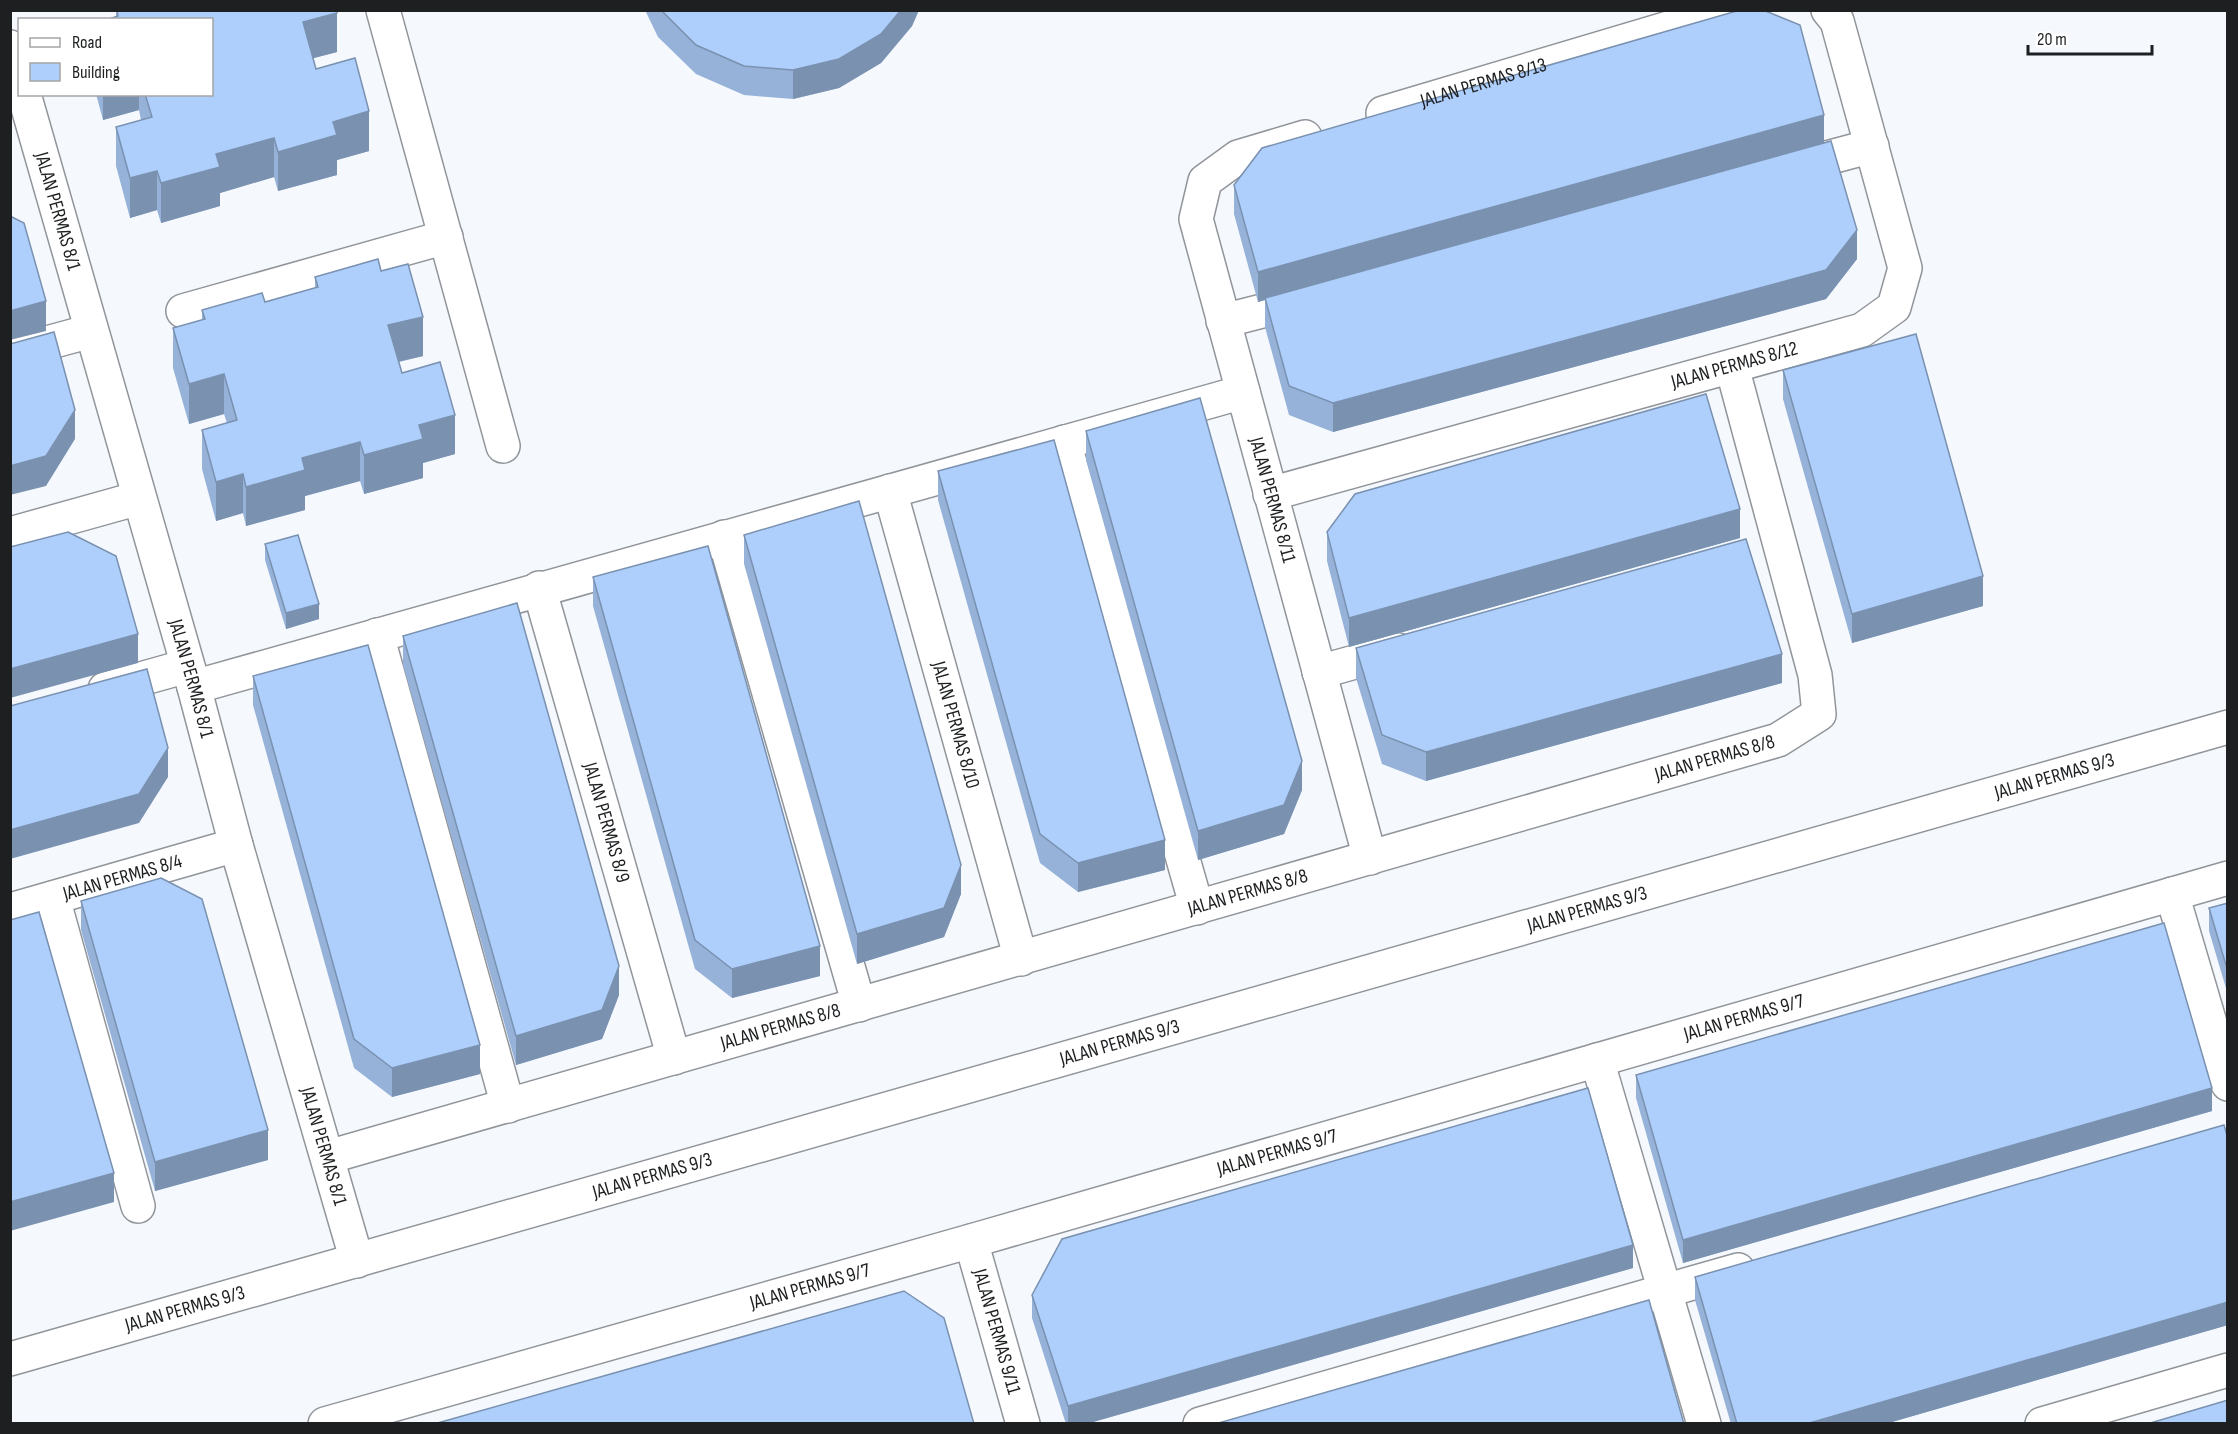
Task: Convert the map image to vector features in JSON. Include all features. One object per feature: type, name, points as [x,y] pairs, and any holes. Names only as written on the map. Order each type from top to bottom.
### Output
[{"type":"street","points":[[383,10],[503,446]]},
{"type":"street","name":"JALAN PERMAS 8/13","points":[[1238,157],[1729,10]]},
{"type":"street","name":"JALAN PERMAS 8/12","points":[[1270,494],[1862,330],[1894,307],[1905,268],[1837,21],[1828,10]]},
{"type":"street","points":[[10,47],[18,73]]},
{"type":"street","name":"JALAN PERMAS 8/1","points":[[24,96],[23,137],[91,331],[236,845],[357,1261]]},
{"type":"street","points":[[1770,174],[1872,146]]},
{"type":"street","name":"JALAN PERMAS 8/11","points":[[1238,157],[1205,181],[1196,219],[1370,858]]},
{"type":"street","points":[[183,311],[446,237]]},
{"type":"street","points":[[1223,321],[1338,291]]},
{"type":"street","points":[[10,353],[91,331]]},
{"type":"street","name":"JALAN PERMAS 8/8","points":[[328,1157],[1778,740],[1819,714],[1815,675],[1732,367]]},
{"type":"street","points":[[74,698],[190,677],[377,635],[1243,392]]},
{"type":"street","points":[[1064,442],[1197,908]]},
{"type":"street","name":"JALAN PERMAS 8/10","points":[[890,490],[1022,958]]},
{"type":"street","points":[[10,534],[139,498]]},
{"type":"street","points":[[724,537],[859,1005]]},
{"type":"street","points":[[1746,554],[1780,544]]},
{"type":"street","name":"JALAN PERMAS 8/9","points":[[539,588],[674,1058]]},
{"type":"street","points":[[377,635],[508,1106]]},
{"type":"street","points":[[1319,672],[1423,643]]},
{"type":"street","name":"JALAN PERMAS 9/3","points":[[10,1359],[2228,727]]},
{"type":"street","name":"JALAN PERMAS 8/4","points":[[10,910],[236,845]]},
{"type":"street","name":"JALAN PERMAS 9/7","points":[[325,1424],[971,1241],[2228,878]]},
{"type":"street","points":[[2172,894],[2228,1084]]},
{"type":"street","points":[[53,898],[138,1206]]},
{"type":"street","points":[[1597,1060],[1704,1424]]},
{"type":"street","name":"JALAN PERMAS 9/11","points":[[971,1241],[1023,1424]]},
{"type":"street","points":[[1200,1424],[1768,1262]]},
{"type":"street","points":[[2042,1424],[2228,1370]]},
{"type":"building","points":[[117,10],[337,10],[337,13],[303,22],[316,69],[355,58],[369,111],[333,122],[337,135],[278,152],[274,138],[216,154],[220,167],[161,183],[157,171],[130,178],[116,127],[152,117],[146,96],[213,96],[213,18],[112,18],[118,16]]},
{"type":"building","points":[[661,10],[901,10],[881,34],[839,59],[793,70],[744,66],[696,45]]},
{"type":"building","points":[[1740,10],[1763,10],[1800,25],[1824,115],[1258,272],[1234,185],[1262,148]]},
{"type":"building","points":[[1831,141],[1857,230],[1826,270],[1333,403],[1289,386],[1265,298]]},
{"type":"building","points":[[10,216],[24,223],[46,301],[10,311]]},
{"type":"building","points":[[378,259],[381,271],[408,264],[423,317],[388,325],[402,373],[440,362],[455,415],[419,425],[423,439],[364,455],[360,442],[302,458],[305,470],[246,487],[243,474],[216,482],[202,430],[237,420],[224,374],[189,384],[173,328],[205,319],[202,310],[262,293],[265,302],[318,287],[315,277]]},
{"type":"building","points":[[54,332],[75,410],[46,456],[10,466],[10,344]]},
{"type":"building","points":[[1916,334],[1983,576],[1852,614],[1783,370]]},
{"type":"building","points":[[1706,394],[1740,509],[1349,618],[1327,532],[1355,494]]},
{"type":"building","points":[[1200,398],[1302,761],[1284,805],[1198,831],[1086,431]]},
{"type":"building","points":[[1054,440],[1165,840],[1078,863],[1040,834],[938,471]]},
{"type":"building","points":[[859,501],[961,865],[944,908],[857,934],[744,535]]},
{"type":"building","points":[[68,532],[116,556],[138,634],[10,669],[10,547]]},
{"type":"building","points":[[298,535],[319,604],[286,613],[265,544]]},
{"type":"building","points":[[1746,539],[1782,654],[1426,752],[1382,735],[1356,648]]},
{"type":"building","points":[[708,546],[820,946],[732,969],[695,940],[593,577]]},
{"type":"building","points":[[517,603],[619,966],[602,1010],[516,1036],[403,636]]},
{"type":"building","points":[[368,645],[480,1045],[392,1068],[354,1039],[253,676]]},
{"type":"building","points":[[147,669],[168,748],[139,794],[10,830],[10,706]]},
{"type":"building","points":[[161,878],[202,899],[268,1130],[155,1162],[81,901]]},
{"type":"building","points":[[2228,903],[2228,972],[2209,908]]},
{"type":"building","points":[[39,912],[114,1173],[10,1202],[10,920]]},
{"type":"building","points":[[2164,923],[2212,1088],[1683,1240],[1636,1075]]},
{"type":"building","points":[[1588,1088],[1633,1245],[1068,1406],[1032,1295],[1062,1239]]},
{"type":"building","points":[[2224,1125],[2228,1139],[2228,1302],[1806,1424],[1737,1424],[1695,1277]]},
{"type":"building","points":[[904,1291],[944,1318],[974,1424],[434,1424]]},
{"type":"building","points":[[1649,1300],[1684,1424],[1215,1424]]},
{"type":"building","points":[[2228,1400],[2228,1424],[2147,1424]]}]
